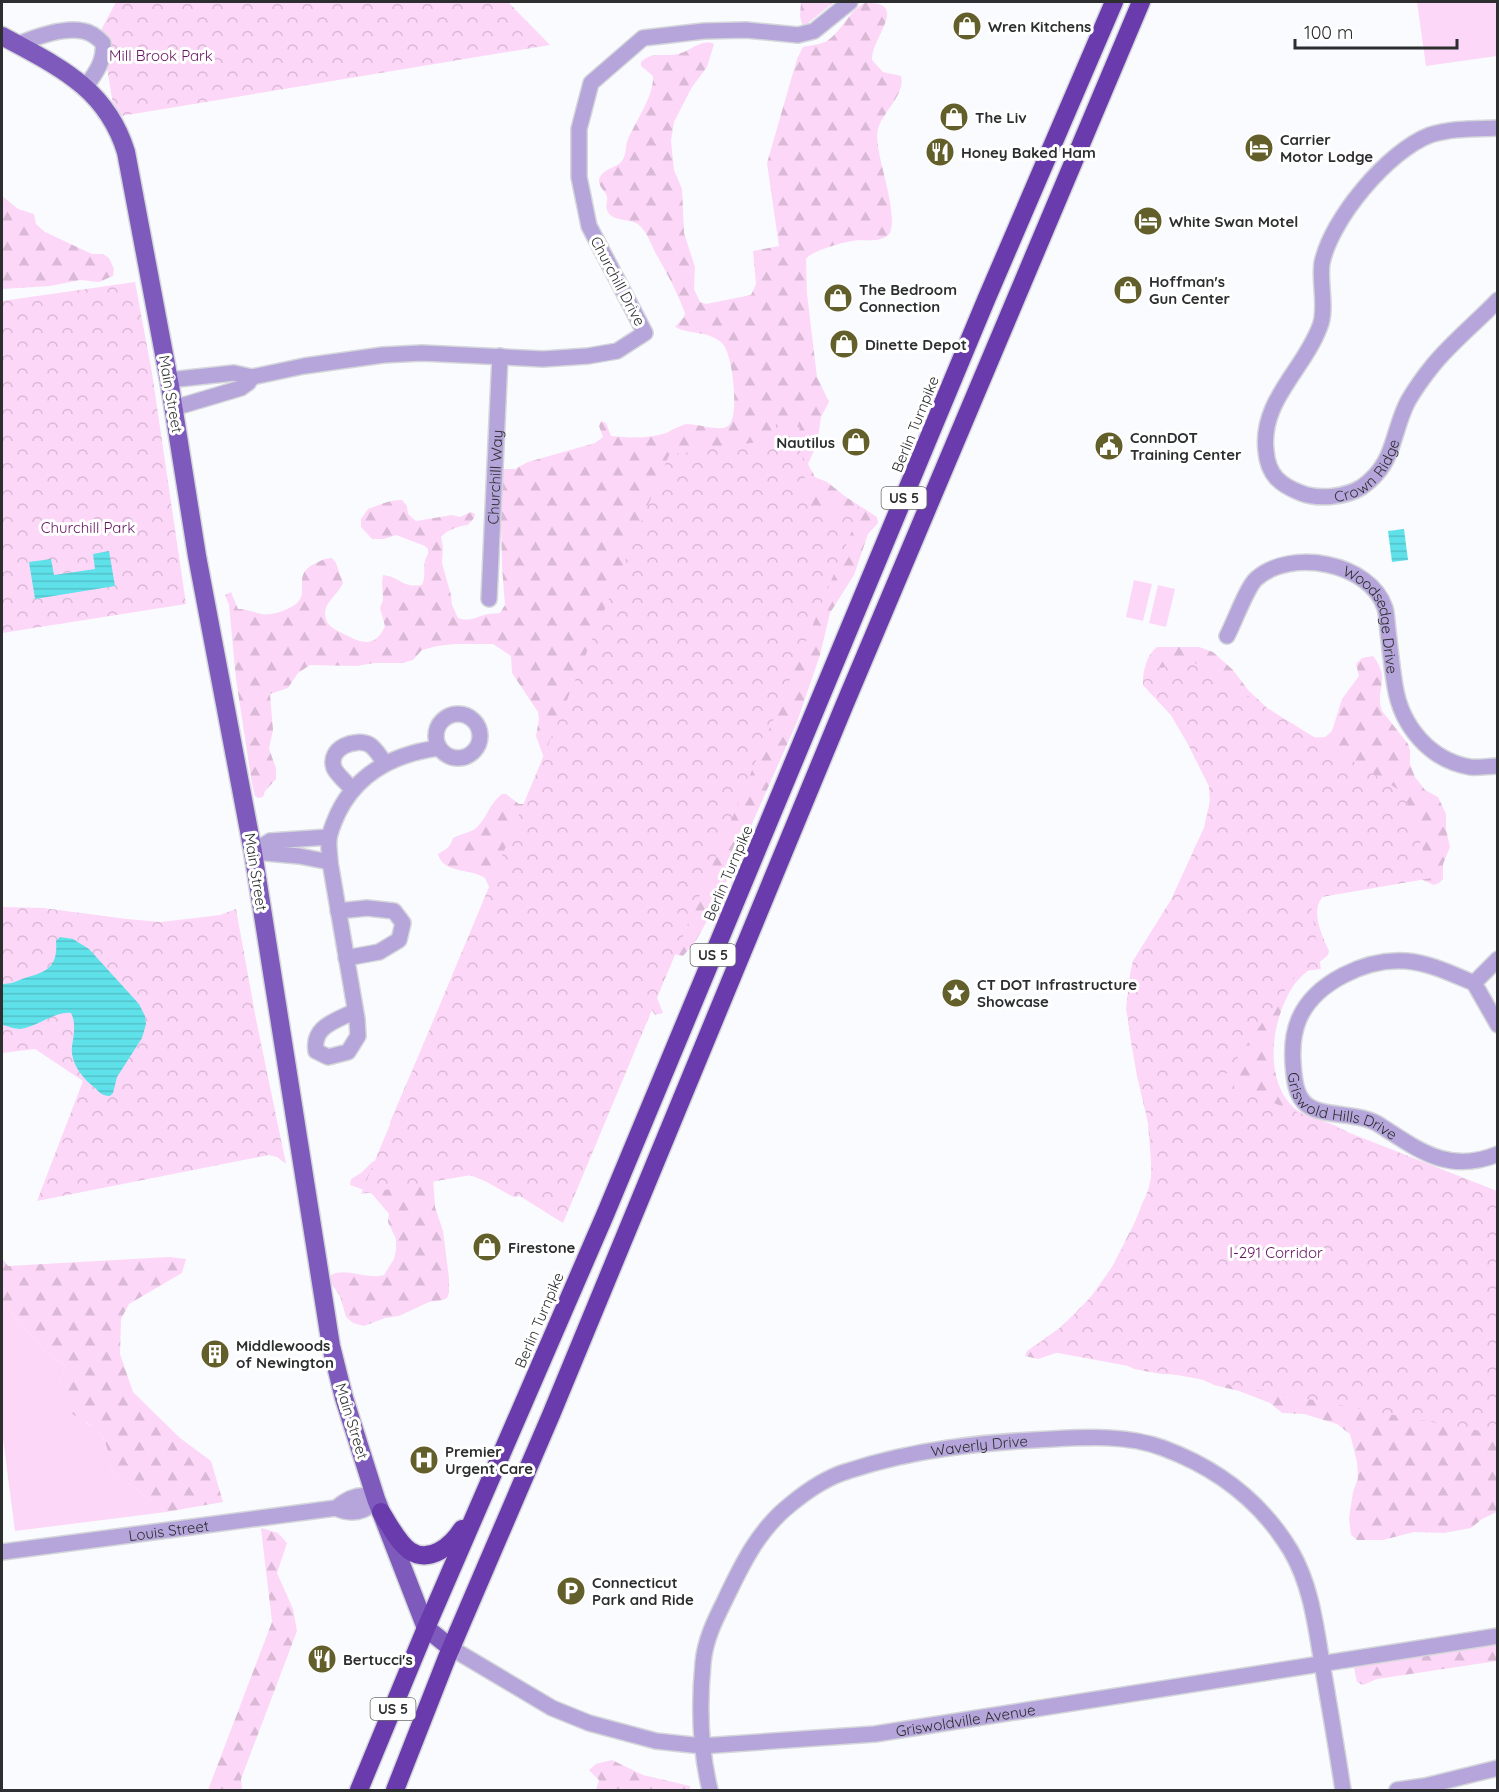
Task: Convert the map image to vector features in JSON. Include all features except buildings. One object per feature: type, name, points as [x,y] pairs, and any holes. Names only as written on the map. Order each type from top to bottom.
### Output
[{"type":"highway","name":"Berlin Turnpike","points":[[359,1791],[426,1628],[605,1215],[986,300],[1114,2]]},
{"type":"highway","name":"US 5","points":[[395,1791],[451,1648],[551,1415],[844,706],[1142,2]]},
{"type":"highway","points":[[1103,28],[1117,35],[1122,50]]},
{"type":"highway","points":[[986,300],[1012,312]]},
{"type":"highway","points":[[822,696],[844,706]]},
{"type":"highway","points":[[605,1215],[623,1204],[640,1199]]},
{"type":"highway","points":[[379,1506],[408,1550],[426,1555],[447,1548],[478,1508]]},
{"type":"main road","name":"Main Street","points":[[9,40],[86,86],[109,113],[126,152],[174,408],[197,556],[253,852],[332,1346],[344,1398],[379,1506],[426,1628]]},
{"type":"main road","points":[[426,1628],[451,1648]]},
{"type":"street","name":"Churchill Drive","points":[[169,381],[234,373],[252,376],[383,355],[422,353],[537,359],[568,358],[617,351],[645,333],[589,226],[579,177],[579,129],[591,83],[643,38],[704,31],[746,30],[798,35],[814,31],[850,2]]},
{"type":"street","name":"Main Street","points":[[9,40],[58,32],[83,31],[95,36],[103,43],[104,52],[101,63],[86,86]]},
{"type":"street","name":"Crown Ridge","points":[[1497,128],[1440,132],[1416,142],[1389,161],[1351,205],[1331,237],[1322,264],[1322,324],[1272,405],[1264,436],[1267,465],[1281,483],[1304,494],[1334,497],[1361,488],[1384,468],[1408,402],[1434,364],[1497,300]]},
{"type":"street","name":"Churchill Way","points":[[489,598],[500,356]]},
{"type":"street","name":"Churchill Drive","points":[[174,408],[241,388],[252,376]]},
{"type":"street","name":"Woodsedge Drive","points":[[1227,636],[1254,580],[1272,568],[1301,562],[1330,565],[1352,574],[1372,587],[1385,608],[1395,689],[1406,720],[1416,738],[1440,756],[1471,767],[1497,766]]},
{"type":"street","points":[[353,790],[334,768],[334,759],[338,751],[346,744],[362,742],[372,746],[385,764]]},
{"type":"street","points":[[355,1011],[330,862],[329,837],[347,795],[372,772],[391,759],[418,750],[438,748]]},
{"type":"street","points":[[253,852],[270,842],[329,837]]},
{"type":"street","points":[[253,852],[299,856],[330,862]]},
{"type":"street","points":[[338,911],[367,908],[394,911],[403,923],[399,940],[379,952],[346,958]]},
{"type":"street","points":[[1497,959],[1474,984],[1497,1025]]},
{"type":"street","name":"Griswold Hills Drive","points":[[1474,984],[1429,964],[1404,960],[1377,964],[1351,972],[1330,983],[1310,1001],[1300,1018],[1293,1042],[1293,1066],[1301,1100],[1308,1107],[1324,1112],[1357,1116],[1377,1123],[1419,1151],[1436,1157],[1461,1162],[1482,1160],[1497,1154]]},
{"type":"street","name":"Waverly Drive","points":[[710,1791],[702,1746],[703,1662],[706,1644],[738,1571],[753,1545],[768,1525],[789,1505],[816,1485],[846,1471],[884,1460],[970,1444],[1090,1437],[1125,1439],[1160,1447],[1200,1464],[1231,1483],[1263,1514],[1291,1551],[1305,1582],[1316,1620],[1343,1791]]},
{"type":"street","name":"Louis Street","points":[[2,1552],[336,1508],[345,1512],[379,1506]]},
{"type":"street","name":"Griswoldville Avenue","points":[[451,1648],[552,1708],[589,1723],[656,1742],[702,1746],[875,1734],[1497,1636]]},
{"type":"street","points":[[1397,1791],[1497,1768]]},
{"type":"green space","name":"Mill Brook Park","points":[[116,2],[508,2],[550,45],[115,117],[101,30]]},
{"type":"green space","points":[[801,2],[834,2],[803,27],[800,17]]},
{"type":"green space","points":[[1417,2],[1497,2],[1497,56],[1426,66]]},
{"type":"green space","points":[[865,3],[878,4],[885,8],[887,14],[873,51],[872,60],[883,72],[901,76],[902,83],[897,96],[880,123],[877,135],[891,209],[891,230],[883,238],[841,244],[820,250],[806,259],[807,294],[817,377],[829,402],[821,417],[817,444],[808,464],[815,477],[827,482],[877,517],[878,523],[868,534],[854,575],[830,613],[820,655],[797,722],[715,907],[695,942],[683,956],[673,954],[656,995],[663,1013],[655,1015],[649,1005],[517,1197],[465,1173],[433,1177],[435,1207],[443,1231],[449,1278],[447,1298],[429,1302],[399,1316],[385,1318],[364,1326],[353,1323],[346,1317],[340,1296],[330,1282],[331,1275],[343,1272],[370,1276],[384,1275],[394,1259],[396,1239],[388,1222],[389,1214],[373,1195],[350,1185],[351,1179],[372,1162],[382,1158],[391,1130],[390,1122],[490,889],[485,878],[445,865],[438,854],[449,846],[453,838],[475,829],[502,794],[506,794],[519,804],[525,804],[544,758],[536,736],[538,712],[512,673],[511,656],[493,644],[437,646],[422,650],[413,660],[402,663],[374,663],[357,666],[310,665],[298,673],[288,688],[270,694],[273,730],[269,749],[276,768],[276,779],[265,791],[263,797],[258,798],[255,796],[252,784],[236,679],[229,605],[225,595],[231,592],[238,609],[265,614],[282,611],[299,601],[303,574],[307,569],[332,558],[343,583],[326,608],[325,616],[328,623],[348,636],[360,641],[371,641],[381,634],[385,626],[380,608],[383,600],[383,575],[415,586],[422,585],[424,577],[428,554],[425,546],[396,535],[384,539],[372,539],[361,527],[361,519],[368,509],[402,500],[407,506],[408,514],[416,521],[452,515],[460,517],[471,512],[475,514],[468,525],[446,532],[441,537],[442,563],[452,605],[458,618],[465,620],[500,613],[505,605],[500,469],[515,469],[528,462],[595,443],[603,437],[599,426],[601,421],[606,423],[611,436],[632,438],[659,435],[687,424],[715,428],[728,426],[732,421],[734,411],[734,385],[726,349],[722,343],[711,336],[675,327],[685,313],[671,282],[642,228],[638,224],[618,219],[610,214],[606,208],[606,195],[599,183],[600,177],[605,171],[622,161],[625,156],[628,139],[651,92],[653,76],[641,66],[641,62],[654,55],[673,55],[700,44],[714,44],[707,67],[692,87],[674,122],[671,141],[674,170],[682,189],[684,233],[695,267],[694,289],[700,302],[706,304],[751,295],[756,284],[753,251],[779,246],[767,163],[797,59],[803,47],[827,41],[855,10]]},
{"type":"green space","points":[[2,196],[18,209],[34,214],[36,224],[45,232],[92,254],[103,254],[109,258],[114,269],[113,276],[99,282],[80,280],[50,286],[2,289]]},
{"type":"green space","name":"Churchill Park","points":[[135,282],[152,373],[186,604],[2,633],[2,301]]},
{"type":"green space","points":[[775,420],[799,424],[808,508],[815,511],[862,507],[563,1223],[483,1173],[361,1194],[669,455],[764,441],[776,426]]},
{"type":"green space","points":[[1134,580],[1152,584],[1143,621],[1126,617]]},
{"type":"green space","points":[[1158,585],[1175,589],[1166,627],[1149,623]]},
{"type":"green space","name":"I-291 Corridor","points":[[1157,647],[1199,647],[1213,652],[1279,719],[1306,738],[1325,737],[1332,731],[1342,699],[1359,676],[1356,664],[1362,658],[1373,656],[1379,664],[1382,678],[1380,703],[1382,711],[1408,744],[1410,764],[1415,777],[1425,790],[1438,797],[1446,814],[1446,829],[1450,847],[1443,864],[1443,879],[1439,883],[1434,885],[1418,878],[1326,894],[1321,900],[1317,914],[1329,951],[1328,955],[1302,976],[1286,998],[1276,1030],[1274,1064],[1277,1081],[1284,1095],[1299,1111],[1335,1125],[1363,1142],[1420,1167],[1477,1189],[1497,1191],[1497,1512],[1482,1519],[1471,1528],[1444,1533],[1414,1532],[1383,1540],[1357,1540],[1351,1535],[1349,1518],[1353,1492],[1358,1478],[1357,1462],[1350,1434],[1337,1424],[1304,1414],[1282,1413],[1270,1403],[1239,1391],[1214,1385],[1193,1375],[1161,1374],[1134,1369],[1118,1361],[1068,1352],[1038,1359],[1025,1356],[1027,1351],[1061,1327],[1091,1297],[1112,1267],[1136,1220],[1148,1192],[1151,1177],[1148,1123],[1137,1076],[1126,1008],[1133,961],[1171,900],[1204,828],[1210,802],[1209,786],[1188,744],[1171,715],[1143,685],[1146,664],[1150,654]]},
{"type":"green space","name":"I-291 Corridor","points":[[1195,663],[1404,793],[1432,878],[1310,899],[1321,969],[1298,972],[1224,1077],[1238,1089],[1497,1191],[1497,1434],[1031,1348],[1067,1322],[1097,1289],[1121,1252],[1148,1191],[1152,1164],[1150,1136],[1131,1042],[1129,981],[1133,961],[1171,900],[1204,828],[1210,802],[1209,786],[1188,744],[1171,715],[1143,685],[1144,670]]},
{"type":"green space","points":[[2,907],[43,908],[161,922],[220,915],[236,909],[286,1164],[277,1157],[269,1155],[37,1201],[83,1081],[35,1049],[2,1053]]},
{"type":"green space","points":[[169,1257],[186,1259],[182,1273],[129,1304],[121,1319],[120,1354],[133,1392],[180,1438],[211,1461],[223,1502],[166,1512],[109,1468],[106,1446],[97,1431],[63,1408],[60,1381],[66,1366],[45,1352],[5,1305],[2,1306],[2,1258],[8,1266]]},
{"type":"green space","points":[[5,1305],[45,1352],[66,1366],[60,1381],[87,1424],[96,1428],[110,1450],[109,1468],[166,1512],[15,1531],[2,1431],[2,1306]]},
{"type":"green space","points":[[261,1528],[278,1533],[287,1543],[277,1573],[293,1609],[297,1631],[241,1779],[242,1790],[208,1790],[272,1622]]},
{"type":"green space","points":[[1497,1644],[1497,1661],[1377,1679],[1363,1685],[1357,1682],[1354,1668]]},
{"type":"green space","points":[[612,1760],[643,1775],[690,1786],[690,1790],[596,1790],[599,1780],[589,1770],[596,1764]]},
{"type":"water","points":[[1404,529],[1408,560],[1392,562],[1388,531]]},
{"type":"water","points":[[109,551],[115,586],[35,599],[29,562],[51,559],[54,575],[95,569],[93,554]]},
{"type":"water","points":[[60,937],[73,939],[89,949],[139,1004],[145,1016],[146,1024],[142,1038],[117,1077],[110,1096],[101,1093],[90,1083],[75,1064],[72,1052],[74,1024],[71,1013],[60,1014],[26,1028],[16,1029],[2,1025],[2,984],[40,973],[50,967],[55,956],[56,941]]},
{"type":"place","name":"Wren Kitchens","points":[[967,26]]},
{"type":"place","name":"The Liv","points":[[954,117]]},
{"type":"place","name":"Carrier Motor Lodge","points":[[1259,148]]},
{"type":"place","name":"Honey Baked Ham","points":[[940,152]]},
{"type":"place","name":"White Swan Motel","points":[[1148,221]]},
{"type":"place","name":"Hoffman's Gun Center","points":[[1128,290]]},
{"type":"place","name":"The Bedroom Connection","points":[[838,298]]},
{"type":"place","name":"Dinette Depot","points":[[844,344]]},
{"type":"place","name":"Nautilus","points":[[856,442]]},
{"type":"place","name":"ConnDOT Training Center","points":[[1109,446]]},
{"type":"place","name":"CT DOT Infrastructure Showcase","points":[[956,993]]},
{"type":"place","name":"Firestone","points":[[487,1247]]},
{"type":"place","name":"Middlewoods of Newington","points":[[215,1354]]},
{"type":"place","name":"Premier Urgent Care","points":[[424,1460]]},
{"type":"place","name":"Connecticut Park and Ride","points":[[571,1591]]},
{"type":"place","name":"Bertucci's","points":[[322,1659]]}]
